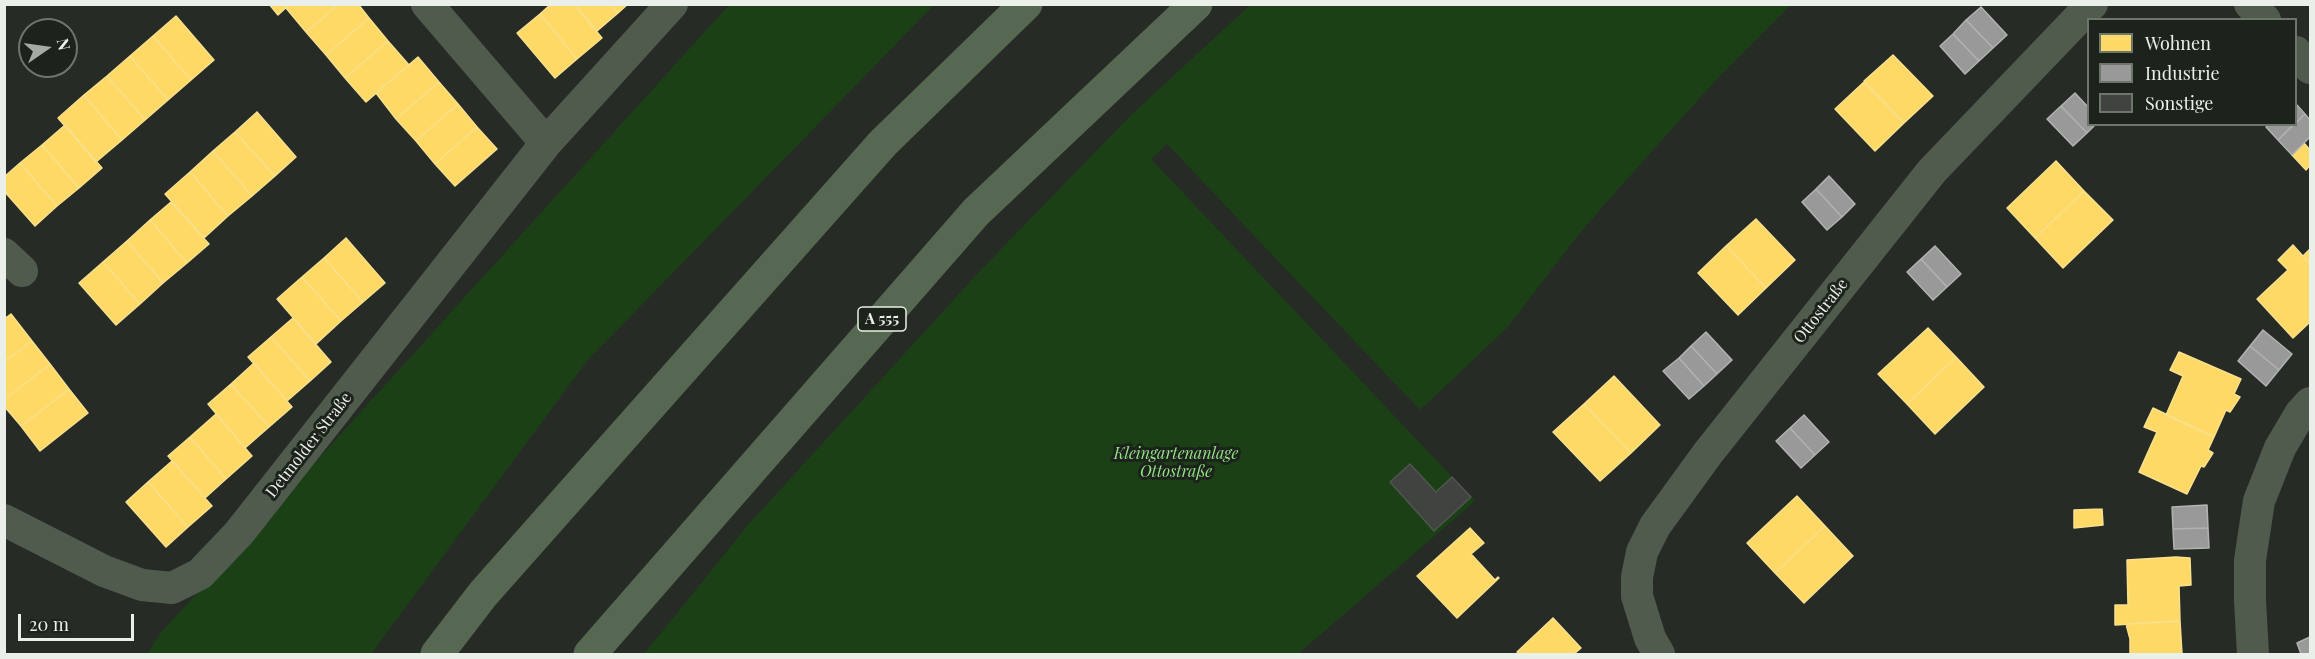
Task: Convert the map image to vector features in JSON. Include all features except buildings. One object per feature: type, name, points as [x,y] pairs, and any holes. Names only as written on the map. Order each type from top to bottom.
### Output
[{"type":"highway","points":[[437,654],[483,594],[883,143],[1026,4]]},
{"type":"highway","name":"A 555","points":[[590,654],[976,212],[1196,4]]},
{"type":"street","points":[[427,4],[546,144]]},
{"type":"street","name":"Detmolder Straße","points":[[4,520],[104,571],[142,585],[172,588],[200,574],[240,533],[546,144],[672,4]]},
{"type":"street","name":"Ottostraße","points":[[1659,654],[1650,638],[1636,596],[1642,552],[1655,526],[1708,453],[1932,171],[2092,4]]},
{"type":"street","points":[[2250,4],[2263,18]]},
{"type":"street","points":[[2297,54],[2310,68]]},
{"type":"street","points":[[2253,654],[2250,560],[2259,501],[2280,448],[2300,414],[2310,403]]},
{"type":"green space","points":[[729,5],[934,5],[587,361],[371,654],[147,654],[160,634]]},
{"type":"green space","name":"Kleingartenanlage Ottostraße","points":[[1250,5],[1791,5],[1715,81],[1610,198],[1575,239],[1507,328],[1420,410],[1167,144],[1151,159],[1475,501],[1298,654],[644,654],[748,525],[980,271],[1129,117]]}]
